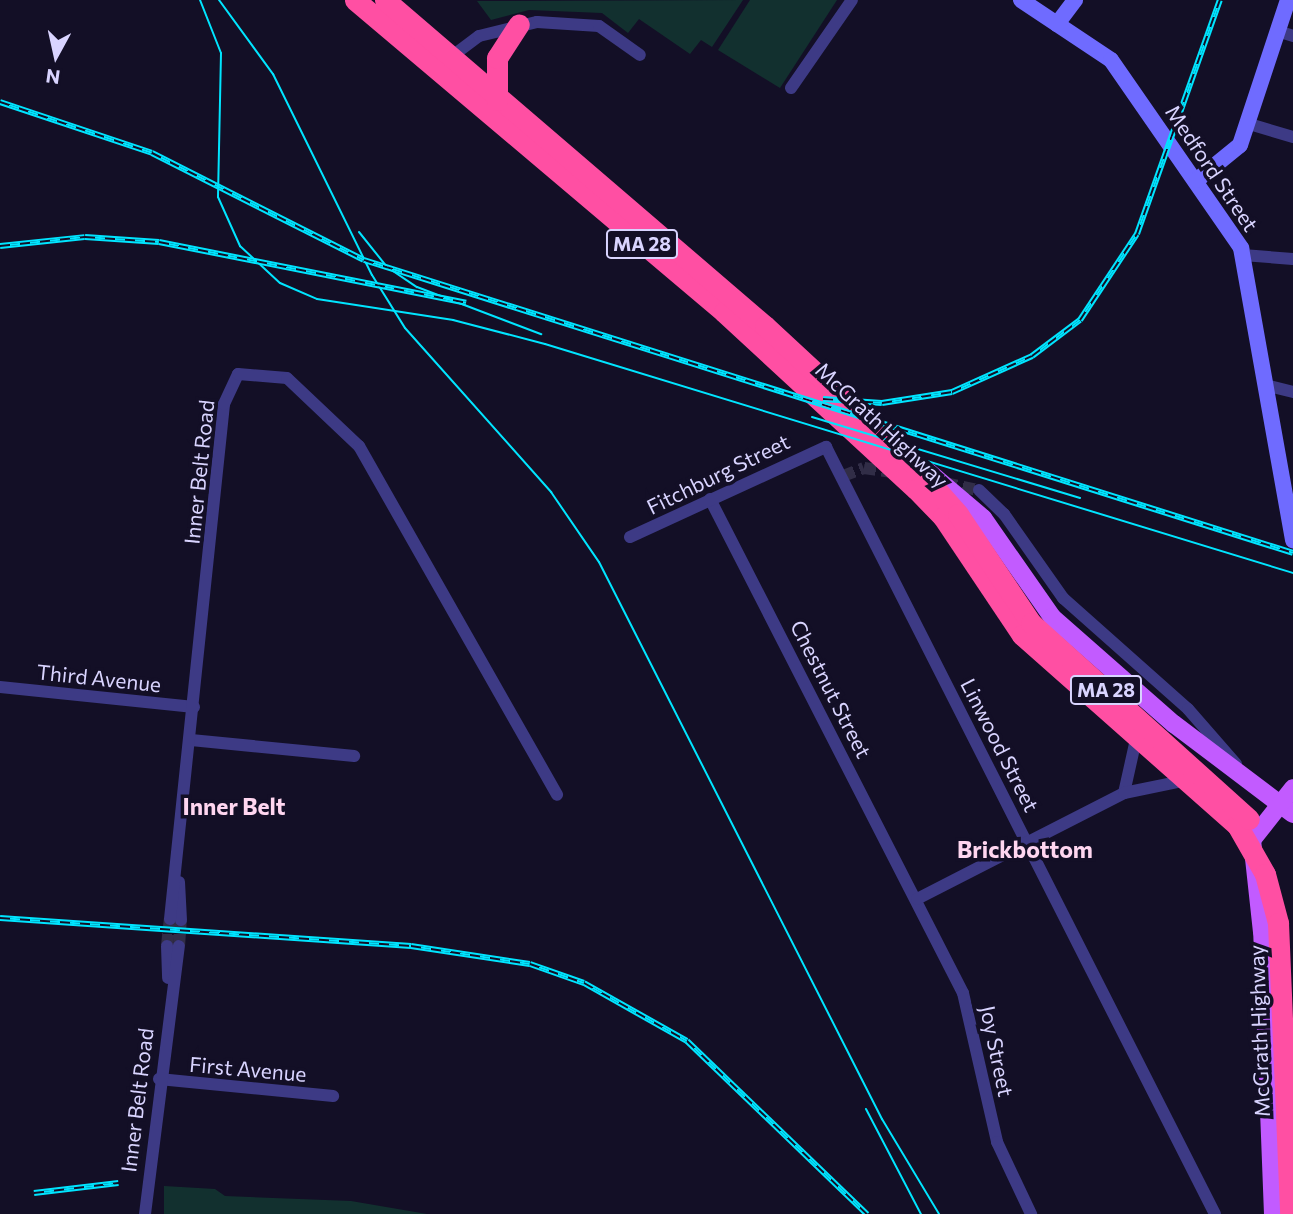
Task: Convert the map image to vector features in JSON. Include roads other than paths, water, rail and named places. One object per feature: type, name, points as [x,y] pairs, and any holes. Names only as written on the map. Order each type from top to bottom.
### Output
[{"type":"highway","name":"MA 28","points":[[355,0],[442,65]]},
{"type":"highway","name":"MA 28","points":[[385,0],[442,65]]},
{"type":"highway","points":[[497,100],[497,58],[519,24]]},
{"type":"highway","name":"McGrath Highway","points":[[442,65],[497,100],[782,353],[950,526],[1015,628],[1231,817],[1254,850],[1278,923],[1290,1214]]},
{"type":"highway","name":"McGrath Highway","points":[[442,65],[894,445],[954,508],[1031,623],[1240,808],[1280,872],[1293,942]]},
{"type":"main road","name":"Medford Street","points":[[1021,0],[1057,24],[1122,75],[1197,180],[1244,255],[1293,540]]},
{"type":"main road","points":[[1057,24],[1075,0]]},
{"type":"main road","points":[[1197,180],[1236,152],[1246,122],[1285,33],[1288,0]]},
{"type":"main road","name":"McGrath Highway","points":[[894,445],[989,527],[1052,617],[1174,724],[1241,769],[1287,808]]},
{"type":"main road","points":[[1254,850],[1254,833],[1287,808],[1293,788]]},
{"type":"main road","name":"McGrath Highway","points":[[1254,850],[1273,1214]]},
{"type":"street","points":[[791,88],[852,0]]},
{"type":"street","points":[[442,65],[473,38],[519,24],[599,26],[640,55]]},
{"type":"street","points":[[1246,122],[1293,138]]},
{"type":"street","points":[[1244,255],[1293,259]]},
{"type":"street","name":"Inner Belt Road","points":[[176,920],[194,707],[227,393],[238,374],[272,373],[312,395],[366,457],[557,795]]},
{"type":"street","points":[[1265,385],[1293,392]]},
{"type":"street","name":"Fitchburg Street","points":[[630,537],[823,445]]},
{"type":"street","name":"Linwood Street","points":[[823,445],[1215,1214]]},
{"type":"street","points":[[979,490],[1004,514],[1063,597],[1188,709],[1241,769]]},
{"type":"street","name":"Chestnut Street","points":[[710,499],[916,899]]},
{"type":"street","name":"Third Avenue","points":[[0,687],[194,707]]},
{"type":"street","points":[[1124,793],[1137,736]]},
{"type":"street","points":[[191,740],[354,756]]},
{"type":"street","points":[[916,899],[1124,793],[1188,780]]},
{"type":"street","name":"Joy Street","points":[[916,899],[968,1004],[997,1142],[1031,1214]]},
{"type":"street","name":"Inner Belt Road","points":[[145,1214],[173,946]]},
{"type":"street","name":"First Avenue","points":[[159,1079],[333,1096]]},
{"type":"tunnel","points":[[843,476],[864,468],[893,472]]},
{"type":"tunnel","points":[[945,483],[979,490]]},
{"type":"tunnel","points":[[167,946],[170,919]]},
{"type":"tunnel","points":[[179,946],[181,920]]},
{"type":"tram line","points":[[200,0],[221,53],[218,197],[240,246],[280,283],[317,299],[453,320],[545,344],[1293,573]]},
{"type":"tram line","points":[[219,0],[273,74],[372,275],[405,328],[551,492],[599,562],[882,1119],[939,1214]]},
{"type":"tram line","points":[[359,232],[387,267],[417,287],[541,334]]},
{"type":"tram line","points":[[812,417],[1080,498]]},
{"type":"tram line","points":[[866,1109],[921,1214]]},
{"type":"railway","points":[[823,399],[882,403],[952,392],[1032,356],[1080,320],[1137,234],[1220,0]]},
{"type":"railway","points":[[0,102],[152,153],[364,260],[1293,553]]},
{"type":"railway","points":[[0,246],[85,237],[159,242],[466,303]]},
{"type":"railway","points":[[0,918],[411,946],[530,964],[584,983],[687,1041],[867,1214]]},
{"type":"railway","points":[[34,1193],[118,1183]]},
{"type":"district","name":"Inner Belt","points":[[234,806]]},
{"type":"district","name":"Brickbottom","points":[[1025,849]]}]
